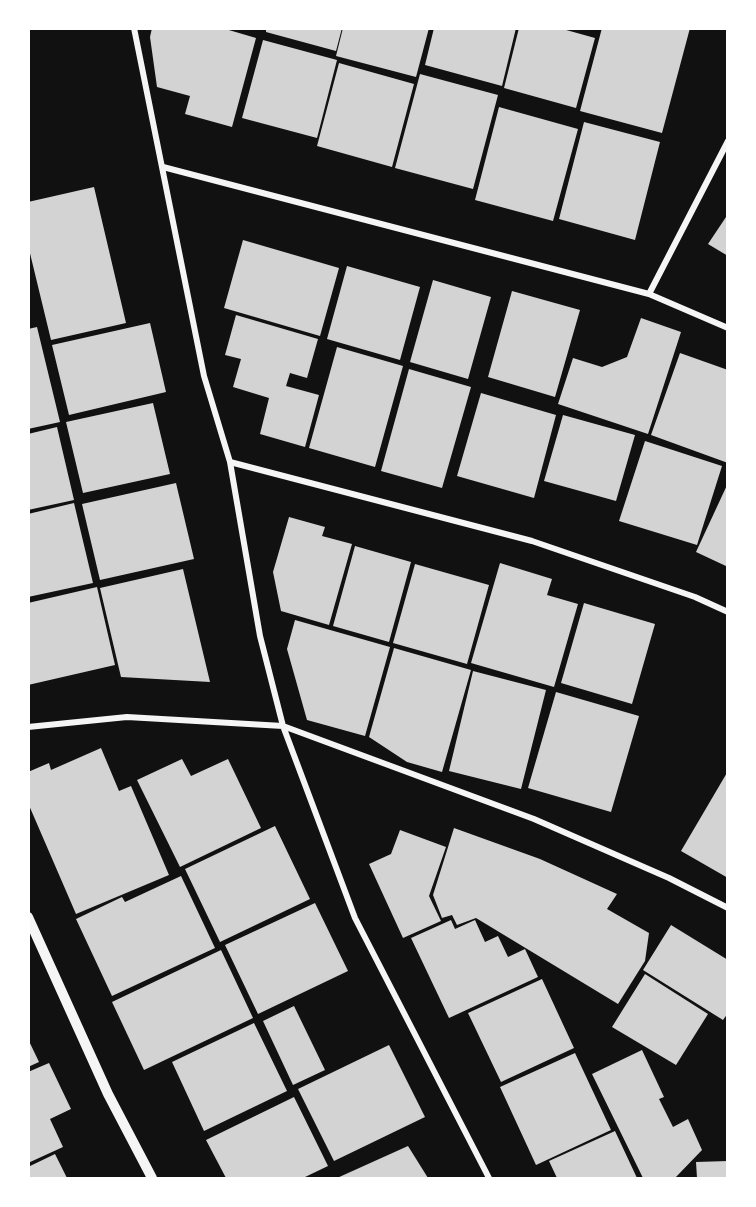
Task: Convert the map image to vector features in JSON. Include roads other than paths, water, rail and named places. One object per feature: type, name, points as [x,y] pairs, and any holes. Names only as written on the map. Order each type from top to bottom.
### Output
[{"type":"street","points":[[134,28],[204,376],[230,462],[260,636],[283,726],[355,918],[489,1179]]},
{"type":"street","points":[[649,294],[728,141]]},
{"type":"street","points":[[163,167],[649,294],[728,328]]},
{"type":"street","points":[[230,462],[532,541],[695,597],[728,612]]},
{"type":"street","points":[[28,727],[127,717],[283,726],[534,819],[669,878],[728,908]]},
{"type":"street","points":[[28,917],[108,1094],[152,1179]]}]
